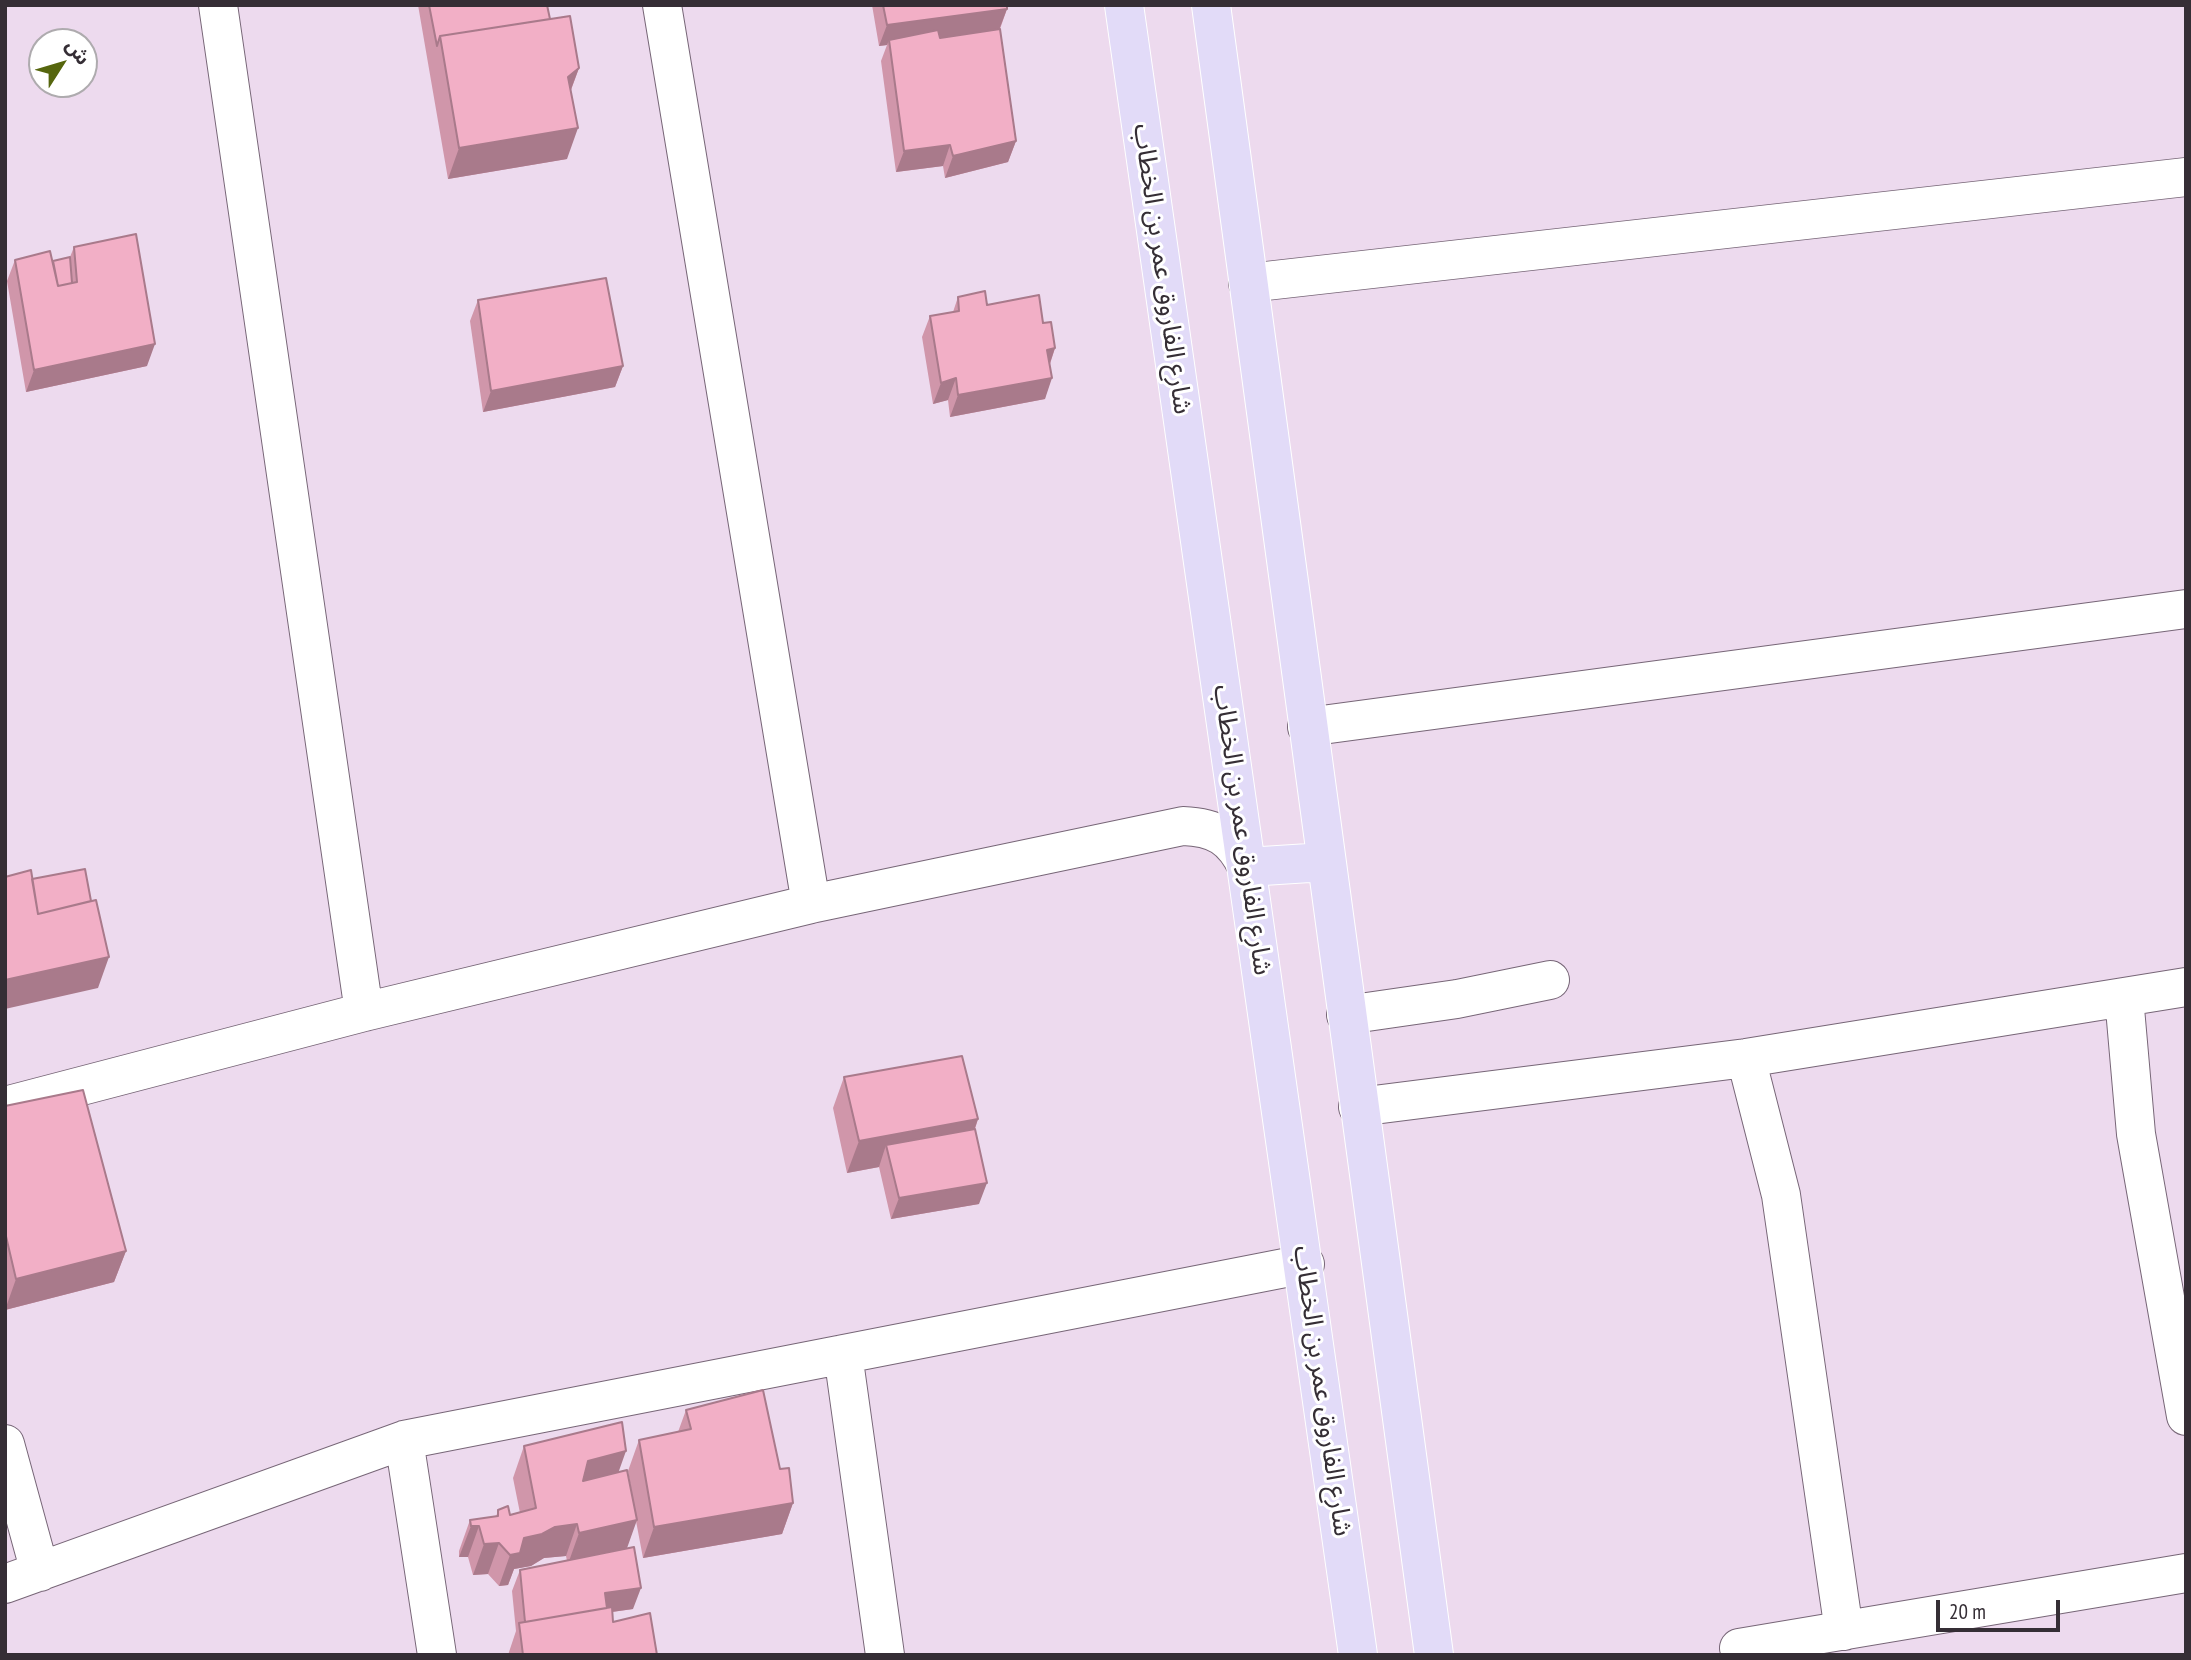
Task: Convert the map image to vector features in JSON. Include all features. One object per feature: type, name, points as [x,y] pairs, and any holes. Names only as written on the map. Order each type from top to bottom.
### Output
[{"type":"main road","name":"شارع الفاروق عمر بن الخطاب","points":[[1124,5],[1305,1264],[1358,1655]]},
{"type":"main road","points":[[1211,5],[1434,1655]]},
{"type":"main road","points":[[1247,867],[1325,862]]},
{"type":"street","points":[[218,5],[364,1012]]},
{"type":"street","points":[[662,5],[811,904]]},
{"type":"street","points":[[1248,283],[2186,177]]},
{"type":"street","points":[[1307,727],[2186,609]]},
{"type":"street","points":[[5,1106],[364,1012],[811,904],[1183,826],[1204,827],[1223,834],[1238,848],[1247,867]]},
{"type":"street","points":[[1346,1015],[1457,999],[1550,980]]},
{"type":"street","points":[[1359,1107],[1746,1058],[2186,987]]},
{"type":"street","points":[[2124,997],[2136,1134],[2186,1416]]},
{"type":"street","points":[[1746,1058],[1781,1195],[1844,1631]]},
{"type":"street","points":[[5,1444],[23,1578],[404,1440],[1305,1264]]},
{"type":"street","points":[[843,1354],[885,1655]]},
{"type":"street","points":[[404,1440],[438,1655]]},
{"type":"street","points":[[1739,1648],[2186,1573]]},
{"type":"building","points":[[429,5],[547,5],[550,19],[440,36],[437,46]]},
{"type":"building","points":[[883,5],[1007,5],[1007,9],[887,25]]},
{"type":"building","points":[[570,16],[579,68],[568,77],[578,128],[459,148],[440,36]]},
{"type":"building","points":[[1000,29],[1016,141],[953,156],[950,145],[904,151],[889,40],[938,30],[940,38]]},
{"type":"building","points":[[136,234],[155,344],[34,370],[15,260],[50,251],[58,286],[77,282],[74,247]]},
{"type":"building","points":[[70,257],[72,283],[58,286],[53,261]]},
{"type":"building","points":[[606,278],[623,366],[491,391],[478,300]]},
{"type":"building","points":[[985,291],[987,305],[1039,295],[1043,323],[1051,322],[1055,348],[1047,350],[1052,378],[958,395],[956,378],[941,383],[930,316],[959,311],[958,297]]},
{"type":"building","points":[[85,869],[91,901],[38,914],[32,879]]},
{"type":"building","points":[[31,870],[38,914],[96,900],[109,957],[5,980],[5,877]]},
{"type":"building","points":[[962,1056],[978,1119],[859,1141],[844,1077]]},
{"type":"building","points":[[83,1090],[126,1251],[16,1279],[5,1232],[5,1106]]},
{"type":"building","points":[[975,1129],[987,1183],[899,1198],[886,1145]]},
{"type":"building","points":[[763,1390],[780,1469],[789,1468],[793,1503],[654,1527],[639,1440],[691,1429],[686,1410]]},
{"type":"building","points":[[622,1422],[626,1451],[588,1461],[583,1481],[627,1470],[637,1520],[579,1533],[577,1524],[555,1527],[542,1534],[524,1538],[520,1553],[510,1555],[499,1543],[484,1544],[479,1526],[471,1526],[470,1520],[498,1516],[498,1510],[508,1506],[510,1515],[536,1508],[524,1446]]},
{"type":"building","points":[[634,1547],[641,1588],[605,1593],[607,1608],[525,1622],[520,1570]]},
{"type":"building","points":[[612,1607],[613,1622],[650,1613],[657,1655],[523,1655],[519,1623]]}]
